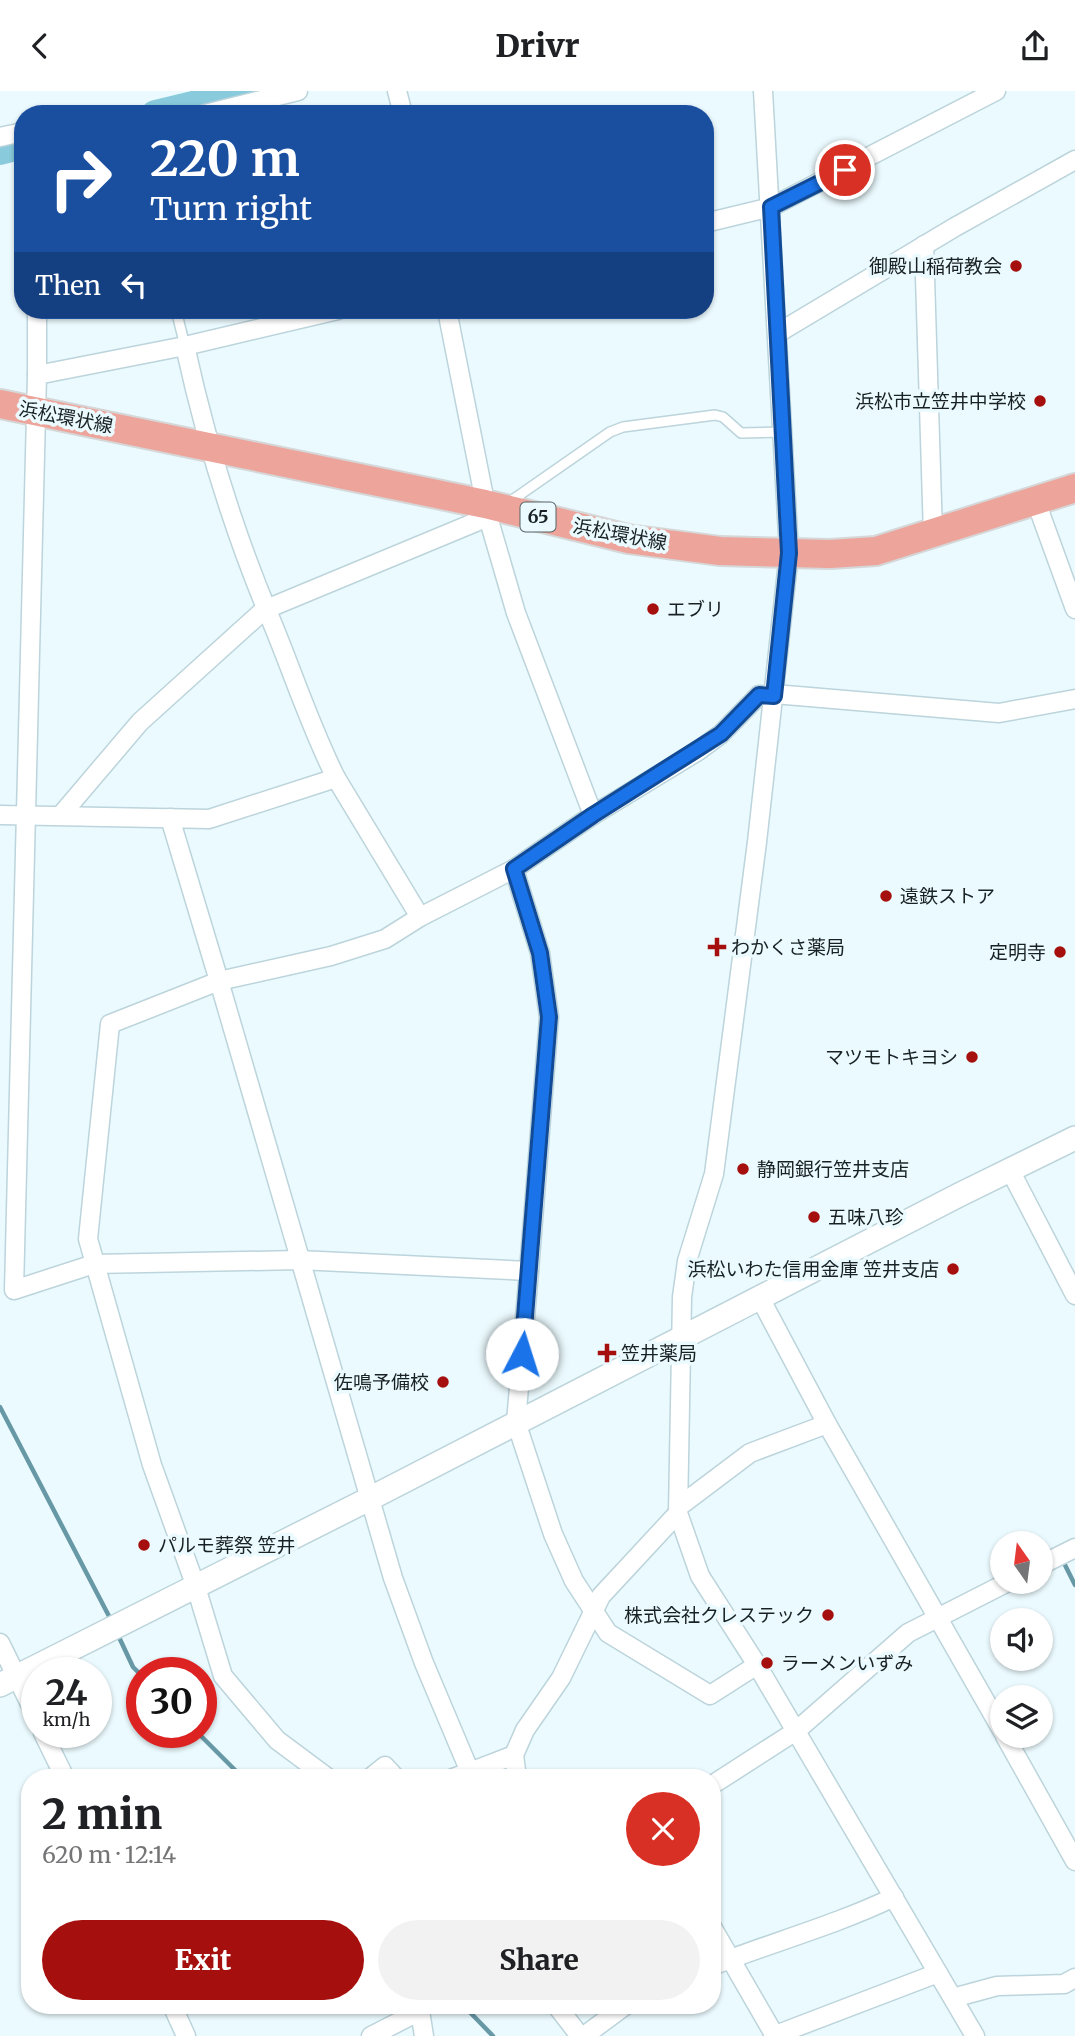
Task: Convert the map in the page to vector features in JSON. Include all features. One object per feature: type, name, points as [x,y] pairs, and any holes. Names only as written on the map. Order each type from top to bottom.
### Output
[{"type":"main road","name":"浜松環状線","points":[[0,404],[207,446],[628,539],[720,551],[876,551],[1075,488]]},
{"type":"street","points":[[242,105],[299,91]]},
{"type":"street","points":[[763,91],[789,553],[774,695],[714,1174],[687,1261],[681,1337],[680,1509],[700,1576],[757,1665],[975,2036]]},
{"type":"street","points":[[714,221],[771,207],[996,91]]},
{"type":"street","points":[[778,333],[924,245],[1075,160]]},
{"type":"street","points":[[924,245],[933,535]]},
{"type":"street","points":[[37,319],[26,815],[7,1290],[94,1264],[299,1259],[529,1271]]},
{"type":"street","points":[[37,375],[185,346],[300,319]]},
{"type":"street","points":[[449,319],[516,613],[593,815]]},
{"type":"street","points":[[185,346],[207,446],[264,610],[313,732],[337,778],[420,917]]},
{"type":"street","points":[[1035,499],[1075,609]]},
{"type":"street","points":[[61,815],[140,722],[264,610],[491,509]]},
{"type":"street","points":[[316,1769],[277,1740],[223,1676],[196,1587],[152,1465],[94,1264],[88,1238],[110,1024],[219,981],[331,956],[386,939],[420,917],[514,869],[721,734],[759,695],[999,713],[1075,699]]},
{"type":"street","points":[[0,814],[209,818],[337,778]]},
{"type":"street","points":[[170,818],[371,1499],[459,1769]]},
{"type":"street","points":[[514,869],[540,953],[549,1017],[516,1422],[553,1534],[593,1612],[608,1633],[710,1695],[757,1665]]},
{"type":"street","points":[[9,1681],[371,1499],[959,1195],[1075,1139]]},
{"type":"street","points":[[1011,1172],[1075,1296]]},
{"type":"street","points":[[760,1298],[827,1424],[990,1709]]},
{"type":"street","points":[[516,1769],[514,1755],[524,1730],[561,1678],[593,1612],[615,1579],[680,1509],[750,1453],[827,1424]]},
{"type":"street","points":[[1054,1558],[1075,1548]]},
{"type":"street","points":[[721,1779],[796,1731],[908,1633],[990,1591]]},
{"type":"street","points":[[0,1643],[9,1681],[21,1697]]},
{"type":"street","points":[[50,1748],[61,1769]]},
{"type":"street","points":[[1012,1748],[1075,1861]]},
{"type":"street","points":[[477,1769],[514,1755]]},
{"type":"street","points":[[721,1962],[781,1939],[850,1918],[894,1897]]},
{"type":"street","points":[[721,1942],[774,2036],[938,1973]]},
{"type":"street","points":[[953,1998],[997,1986],[1064,1984],[1075,1978]]},
{"type":"street","points":[[176,2014],[186,2036]]},
{"type":"street","points":[[371,2036],[411,2014]]},
{"type":"street","points":[[422,2014],[424,2036]]},
{"type":"street","points":[[564,2014],[582,2036],[613,2014]]},
{"type":"lane","points":[[178,319],[185,346]]},
{"type":"lane","points":[[491,509],[610,432],[623,427],[715,415],[723,417],[741,433],[783,432]]},
{"type":"waterway","points":[[193,105],[252,91]]},
{"type":"waterway","points":[[0,151],[14,147]]},
{"type":"waterway","points":[[0,1407],[111,1620]]},
{"type":"waterway","points":[[1065,1565],[1075,1585]]},
{"type":"waterway","points":[[118,1635],[128,1657]]},
{"type":"waterway","points":[[213,1748],[234,1769]]},
{"type":"waterway","points":[[472,2014],[493,2036]]},
{"type":"place","name":"御殿山稲荷教会","points":[[1016,266]]},
{"type":"place","name":"浜松市立笠井中学校","points":[[1040,401]]},
{"type":"place","name":"エブリ","points":[[653,609]]},
{"type":"place","name":"遠鉄ストア","points":[[886,896]]},
{"type":"place","name":"わかくさ薬局","points":[[717,947]]},
{"type":"place","name":"定明寺","points":[[1060,952]]},
{"type":"place","name":"マツモトキヨシ","points":[[972,1057]]},
{"type":"place","name":"静岡銀行笠井支店","points":[[743,1169]]},
{"type":"place","name":"五味八珍","points":[[814,1217]]},
{"type":"place","name":"浜松いわた信用金庫 笠井支店","points":[[953,1269]]},
{"type":"place","name":"笠井薬局","points":[[607,1353]]},
{"type":"place","name":"佐鳴予備校","points":[[443,1382]]},
{"type":"place","name":"パルモ葬祭 笠井","points":[[144,1545]]},
{"type":"place","name":"株式会社クレステック","points":[[828,1615]]},
{"type":"place","name":"ラーメンいずみ","points":[[767,1663]]},
{"type":"route","points":[[522,1354],[549,1017],[540,953],[514,869],[593,815],[698,751],[721,734],[759,695],[774,696],[789,553],[771,207],[845,170]]}]
